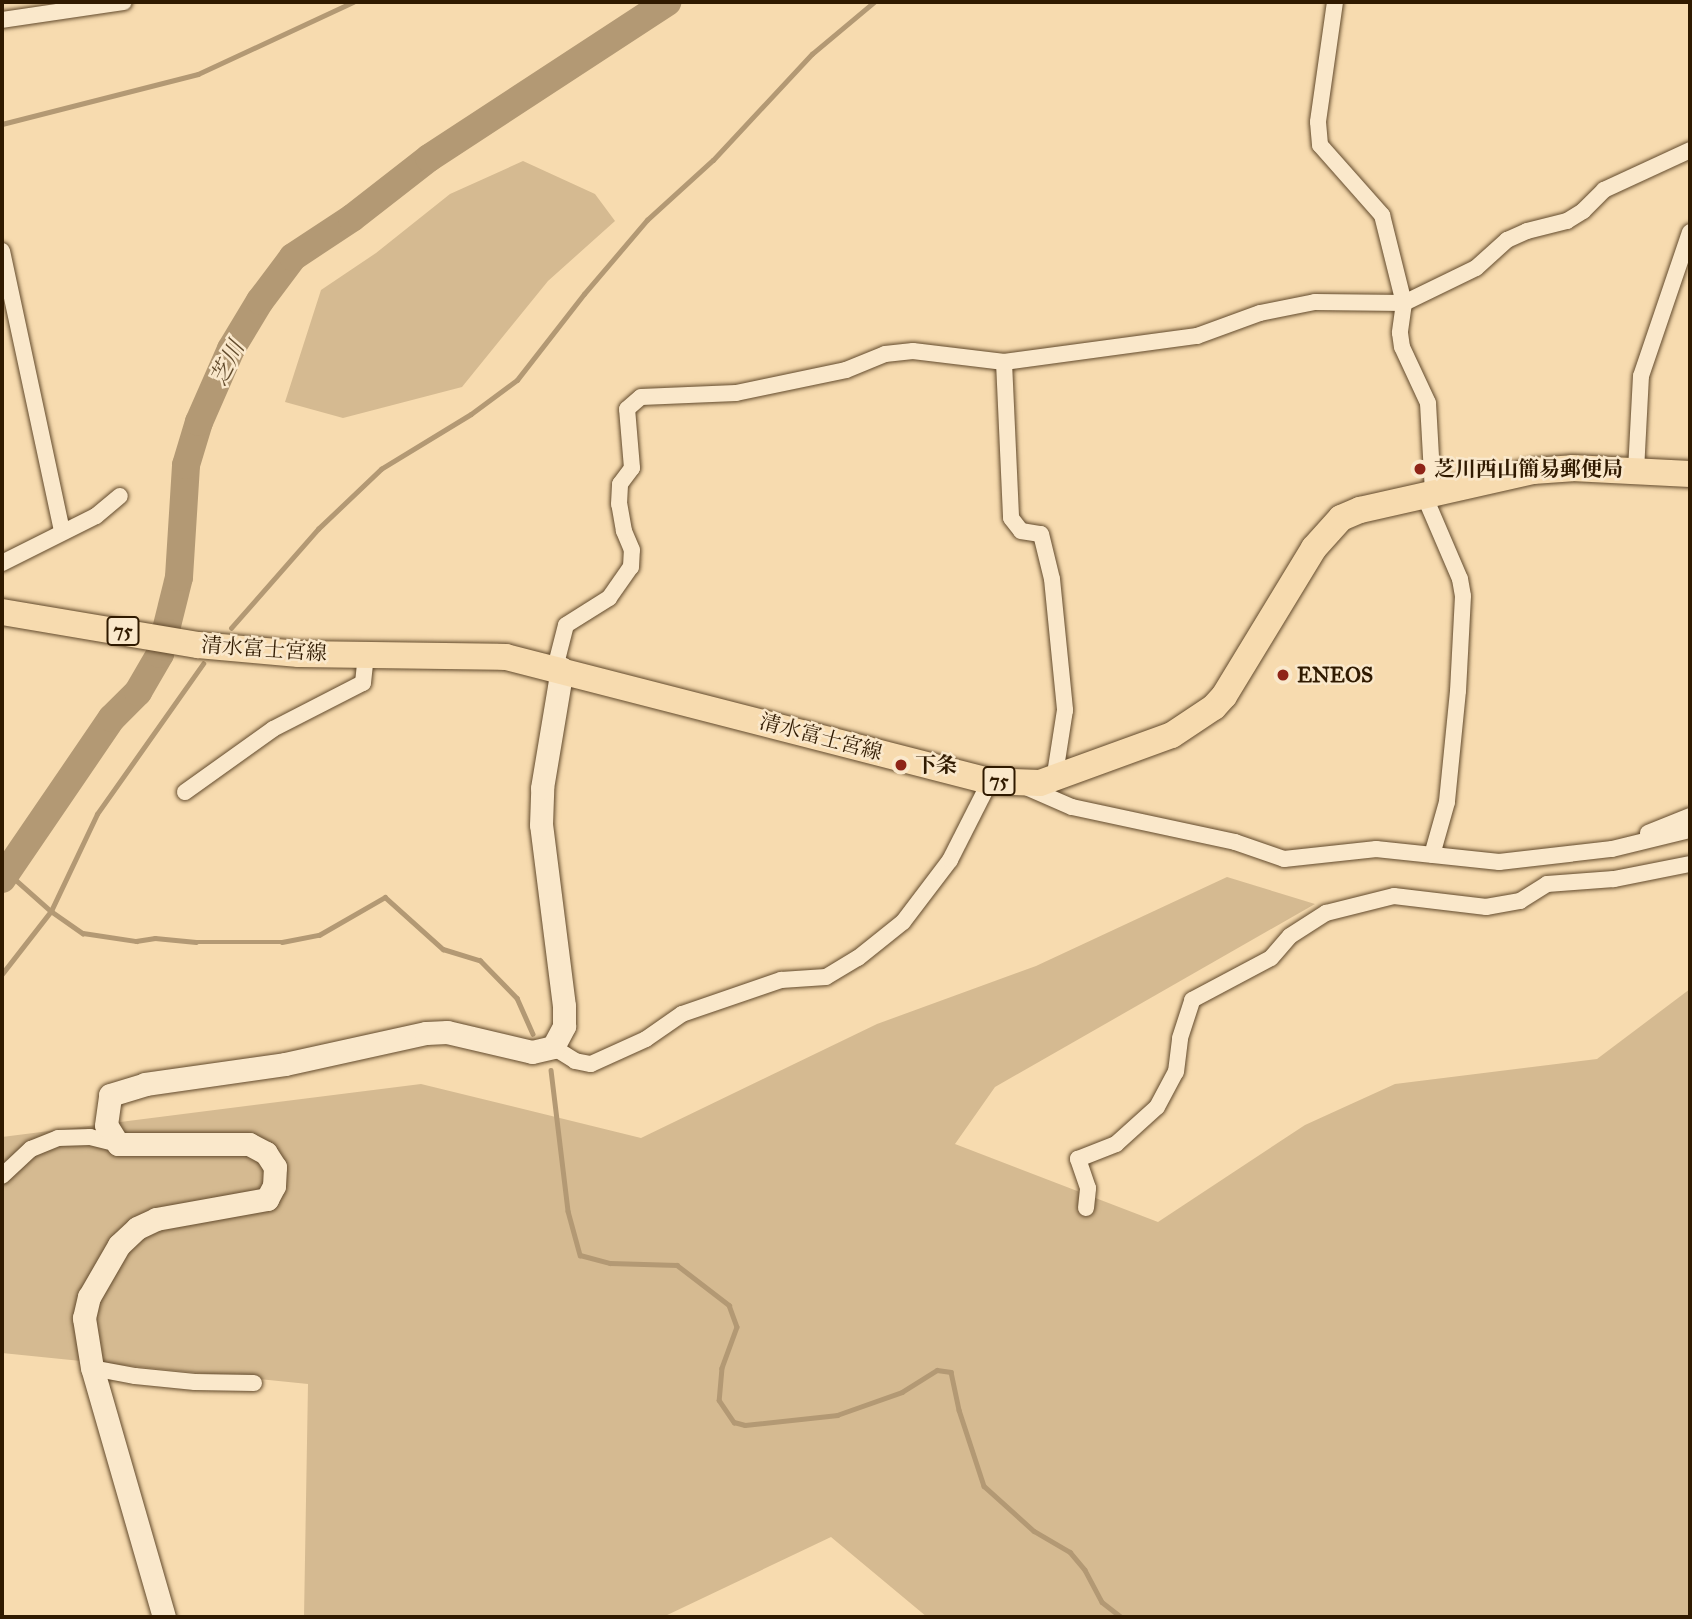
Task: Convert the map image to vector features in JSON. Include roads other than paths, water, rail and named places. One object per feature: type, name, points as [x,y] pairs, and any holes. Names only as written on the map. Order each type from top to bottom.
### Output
[{"type":"main road","name":"清水富士宮線","points":[[2,612],[198,645],[299,654],[506,657],[990,781],[1054,780],[1189,727],[1224,696],[1327,531],[1341,518],[1360,510],[1533,471],[1572,468],[1690,474]]},
{"type":"street","points":[[2,20],[124,2]]},
{"type":"street","points":[[1335,2],[1318,122],[1320,145],[1382,215],[1404,303],[1399,333],[1402,347],[1428,403],[1428,494],[1464,596],[1447,802],[1432,855]]},
{"type":"street","points":[[553,1047],[564,1026],[564,1006],[541,825],[542,788],[566,625],[610,598],[631,567],[632,550],[624,531],[619,504],[620,484],[632,468],[627,409],[640,397],[736,393],[846,370],[885,354],[913,351],[1004,362],[1197,336],[1260,313],[1315,302],[1404,303],[1476,268],[1507,240],[1527,231],[1567,221],[1583,211],[1604,190],[1690,150]]},
{"type":"street","points":[[1636,471],[1642,376],[1690,232]]},
{"type":"street","points":[[2,251],[62,531]]},
{"type":"street","points":[[1004,362],[1011,518],[1021,531],[1041,534],[1052,579],[1065,710],[1054,780]]},
{"type":"street","points":[[2,564],[62,531],[96,516],[120,496]]},
{"type":"street","points":[[185,792],[273,729],[363,683],[366,655]]},
{"type":"street","points":[[118,1144],[106,1125],[110,1096],[145,1084],[285,1064],[446,1031],[533,1052],[553,1047],[575,1061],[591,1064],[646,1039],[682,1014],[781,980],[826,977],[858,958],[904,922],[950,860],[990,781]]},
{"type":"street","points":[[1016,782],[1072,807],[1235,842],[1284,859],[1376,849],[1499,862],[1612,849],[1690,816]]},
{"type":"street","points":[[1627,844],[1690,830]]},
{"type":"street","points":[[1086,1208],[1088,1188],[1078,1159],[1116,1144],[1157,1107],[1176,1072],[1180,1038],[1192,1000],[1271,958],[1290,936],[1326,913],[1394,896],[1486,907],[1520,901],[1547,884],[1614,879],[1690,864]]},
{"type":"street","points":[[2,1176],[31,1149],[58,1138],[90,1137],[118,1144],[249,1144],[266,1153],[275,1167],[274,1186],[267,1199],[156,1219],[137,1228],[119,1245],[89,1297],[84,1318],[92,1368],[164,1617]]},
{"type":"street","points":[[92,1368],[159,1378],[254,1382]]},
{"type":"waterway","points":[[2,124],[198,74],[353,2]]},
{"type":"waterway","name":"芝川","points":[[2,879],[112,718],[138,692],[160,654],[179,577],[186,465],[199,422],[231,349],[260,301],[293,257],[352,218],[429,158],[667,2]]},
{"type":"waterway","points":[[231,628],[318,529],[381,469],[471,414],[517,380],[584,294],[647,220],[713,160],[812,54],[874,2]]},
{"type":"waterway","points":[[2,974],[51,911],[97,814],[203,664]]},
{"type":"waterway","points":[[8,873],[51,911],[83,933],[136,941],[155,938],[196,942],[282,942],[319,935],[385,897],[443,949],[480,960],[517,998],[533,1034]]},
{"type":"waterway","points":[[551,1070],[568,1211],[580,1255],[610,1263],[677,1265],[729,1305],[737,1327],[722,1368],[719,1400],[734,1422],[745,1425],[837,1415],[902,1392],[937,1370],[951,1372],[959,1410],[984,1486],[1034,1531],[1070,1552],[1085,1570],[1102,1602],[1121,1617]]},
{"type":"place","name":"芝川西山簡易郵便局","points":[[1420,469]]},
{"type":"place","name":"ENEOS","points":[[1283,675]]},
{"type":"place","name":"下条","points":[[901,765]]}]
